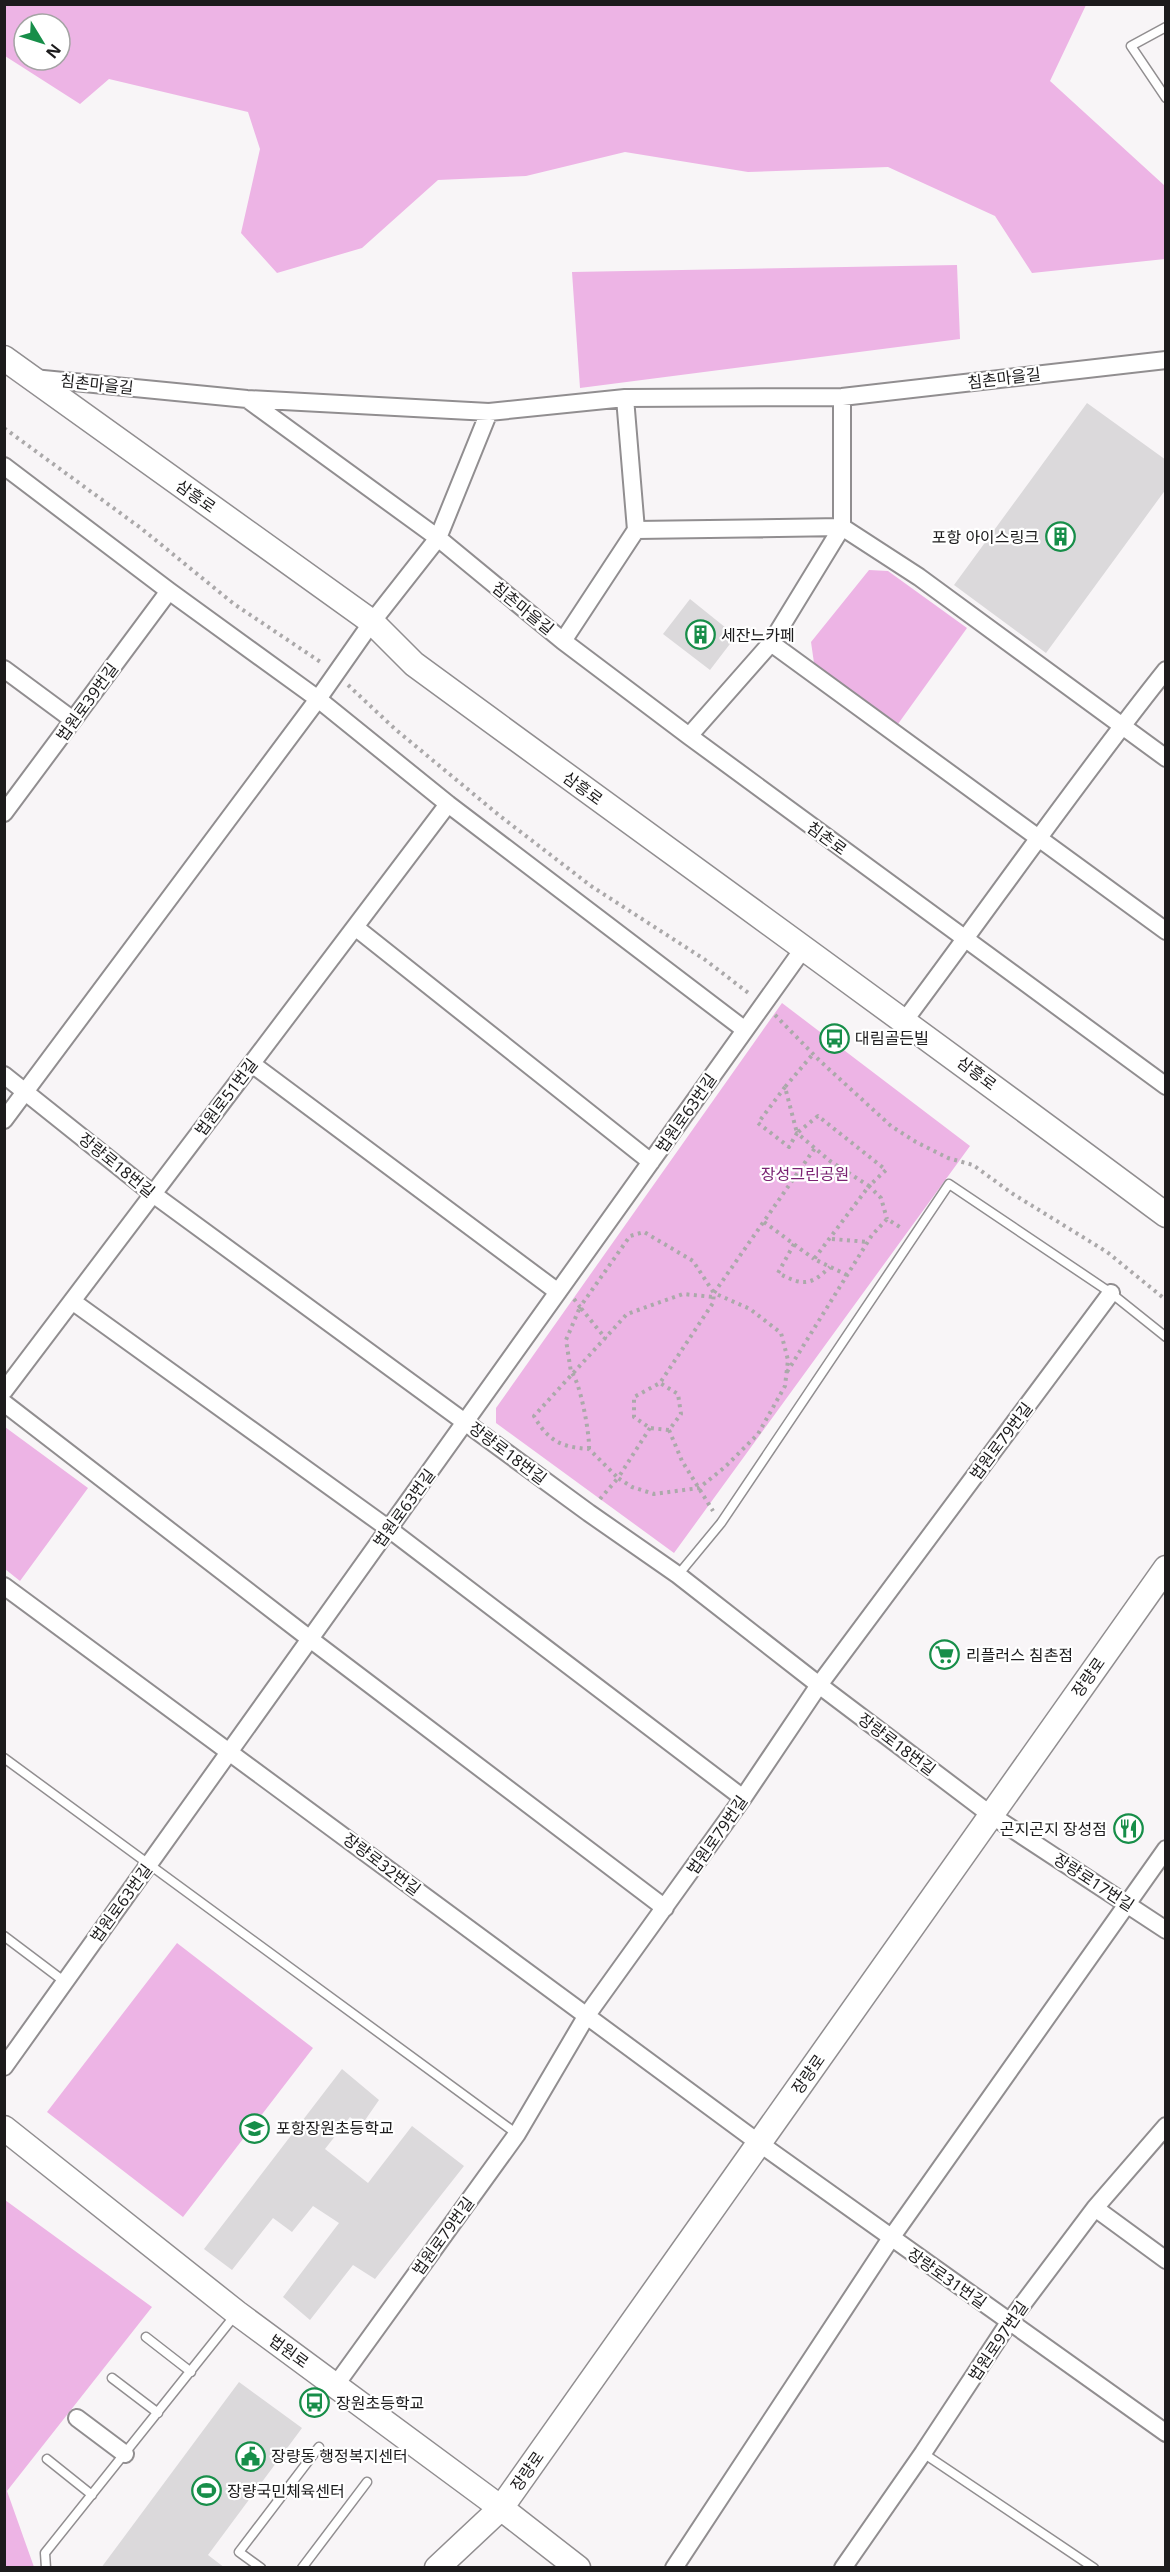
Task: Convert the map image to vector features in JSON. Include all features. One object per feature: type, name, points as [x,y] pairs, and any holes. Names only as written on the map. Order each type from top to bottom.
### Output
[{"type":"main road","name":"삼흥로","points":[[4,358],[372,622],[414,664],[803,949],[905,1020],[1166,1215]]},
{"type":"main road","name":"장량로","points":[[436,2568],[501,2508],[1166,1568]]},
{"type":"main road","name":"법원로","points":[[4,2128],[237,2313],[501,2508],[578,2568]]},
{"type":"street","name":"침촌마을길","points":[[29,377],[248,399],[489,412],[625,398],[842,397],[1166,360]]},
{"type":"street","points":[[689,736],[771,643],[842,528],[842,397]]},
{"type":"street","points":[[625,398],[636,530],[842,528],[920,577],[1166,758]]},
{"type":"street","name":"침촌마을길","points":[[248,399],[438,538],[563,641],[636,530]]},
{"type":"street","points":[[4,1120],[318,699],[372,622],[438,538],[489,412]]},
{"type":"street","points":[[4,466],[169,591],[318,699],[448,804],[745,1030]]},
{"type":"street","name":"법원로39번길","points":[[4,813],[169,591]]},
{"type":"street","name":"침촌로","points":[[563,641],[1166,1086]]},
{"type":"street","points":[[771,643],[1166,931]]},
{"type":"street","points":[[4,669],[73,720]]},
{"type":"street","points":[[905,1020],[966,939],[1037,837],[1166,670]]},
{"type":"street","name":"법원로51번길","points":[[4,1391],[448,804]]},
{"type":"street","points":[[355,927],[651,1162]]},
{"type":"street","name":"법원로63번길","points":[[4,2067],[803,949]]},
{"type":"street","points":[[252,1064],[558,1292]]},
{"type":"street","name":"장량로18번길","points":[[4,1075],[153,1194],[589,1513],[678,1575],[991,1815]]},
{"type":"street","name":"법원로79번길","points":[[335,2386],[516,2134],[587,2015],[666,1908],[819,1685],[1111,1293]]},
{"type":"street","points":[[72,1301],[388,1529],[743,1798]]},
{"type":"street","points":[[4,1403],[310,1639],[666,1908]]},
{"type":"street","name":"장량로32번길","points":[[4,1586],[759,2143]]},
{"type":"street","name":"장량로17번길","points":[[991,1815],[1166,1930]]},
{"type":"street","points":[[674,2568],[891,2238],[1166,1848]]},
{"type":"street","name":"법원로97번길","points":[[843,2568],[923,2453],[1010,2321],[1095,2208],[1166,2126]]},
{"type":"street","name":"장량로31번길","points":[[759,2143],[1166,2433]]},
{"type":"street","points":[[1095,2208],[1166,2260]]},
{"type":"street","points":[[77,2418],[125,2454]]},
{"type":"lane","points":[[1166,27],[1131,46],[1166,98]]},
{"type":"lane","points":[[678,1575],[721,1523],[949,1184],[1111,1293],[1166,1336]]},
{"type":"lane","points":[[4,1758],[516,2134]]},
{"type":"lane","points":[[4,1936],[65,1983]]},
{"type":"lane","points":[[46,2568],[45,2553],[237,2313]]},
{"type":"lane","points":[[146,2337],[191,2372]]},
{"type":"lane","points":[[112,2378],[158,2413]]},
{"type":"lane","points":[[261,2568],[239,2552],[319,2447]]},
{"type":"lane","points":[[923,2453],[1094,2568]]},
{"type":"lane","points":[[47,2459],[92,2495]]},
{"type":"lane","points":[[302,2568],[367,2481]]},
{"type":"path","points":[[4,428],[142,529],[234,604],[335,672],[395,729],[500,816],[591,886],[704,959],[764,1004],[813,1054],[891,1126],[926,1148],[948,1158],[973,1165],[1040,1211],[1107,1252],[1166,1300]]},
{"type":"path","points":[[813,1054],[758,1123],[789,1147],[797,1134],[818,1116],[886,1170],[869,1186],[814,1260]]},
{"type":"path","points":[[785,1087],[797,1134],[869,1186],[881,1198],[887,1219],[914,1236]]},
{"type":"path","points":[[669,1430],[650,1428],[634,1417],[634,1397],[660,1383],[713,1303],[714,1295],[815,1148]]},
{"type":"path","points":[[787,1373],[868,1242],[887,1219]]},
{"type":"path","points":[[764,1222],[814,1260],[847,1275]]},
{"type":"path","points":[[589,1449],[590,1441],[574,1375],[571,1372],[566,1340],[580,1307],[630,1236],[644,1232],[693,1260],[714,1295]]},
{"type":"path","points":[[831,1239],[868,1242]]},
{"type":"path","points":[[794,1244],[778,1273],[795,1281],[815,1281],[830,1267]]},
{"type":"path","points":[[558,1292],[567,1289],[606,1339]]},
{"type":"path","points":[[683,1294],[714,1295],[750,1309],[781,1333],[788,1360],[785,1386],[758,1434],[725,1467],[699,1488],[654,1494],[632,1487],[618,1478],[589,1449],[570,1448],[544,1434],[534,1416],[564,1382],[574,1375],[627,1314],[683,1294]]},
{"type":"path","points":[[660,1383],[678,1394],[681,1414],[669,1430]]},
{"type":"path","points":[[589,1513],[618,1478],[650,1428]]},
{"type":"path","points":[[669,1430],[682,1461],[721,1523]]},
{"type":"green space","points":[[5,4],[1086,5],[1050,81],[1165,186],[1165,259],[1032,273],[995,216],[888,167],[748,172],[625,152],[526,176],[438,180],[362,248],[277,273],[241,233],[260,149],[248,112],[109,79],[80,104],[30,72],[72,72],[72,12],[12,12],[12,60],[5,56]]},
{"type":"green space","points":[[957,265],[960,339],[580,388],[572,272]]},
{"type":"green space","points":[[869,570],[888,571],[967,628],[898,724],[814,663],[811,642]]},
{"type":"green space","name":"장성그린공원","points":[[782,1003],[970,1146],[674,1553],[496,1423],[496,1408]]},
{"type":"green space","points":[[5,1427],[88,1488],[20,1581],[5,1569]]},
{"type":"green space","points":[[177,1943],[313,2048],[183,2217],[47,2112]]},
{"type":"green space","points":[[5,2200],[152,2307],[7,2491],[34,2567],[5,2567]]},
{"type":"building","name":"포항 아이스링크","points":[[1087,403],[1166,460],[1166,489],[1046,653],[954,585]]},
{"type":"building","name":"세잔느카페","points":[[690,599],[736,636],[710,670],[663,634]]},
{"type":"building","points":[[342,2069],[379,2100],[361,2126],[350,2117],[325,2149],[368,2183],[412,2126],[464,2166],[375,2279],[353,2265],[310,2320],[283,2297],[339,2223],[313,2206],[292,2232],[273,2218],[232,2270],[204,2249]]},
{"type":"building","name":"장량국민체육센터","points":[[239,2382],[302,2428],[208,2555],[225,2568],[101,2568]]},
{"type":"place","name":"포항 아이스링크","points":[[1060,537]]},
{"type":"place","name":"세잔느카페","points":[[700,635]]},
{"type":"place","name":"대림골든빌","points":[[834,1038]]},
{"type":"place","name":"리플러스 침촌점","points":[[945,1655]]},
{"type":"place","name":"곤지곤지 장성점","points":[[1128,1829]]},
{"type":"place","name":"포항장원초등학교","points":[[255,2128]]},
{"type":"place","name":"장원초등학교","points":[[315,2403]]},
{"type":"place","name":"장량동 행정복지센터","points":[[250,2456]]},
{"type":"place","name":"장량국민체육센터","points":[[206,2491]]}]
